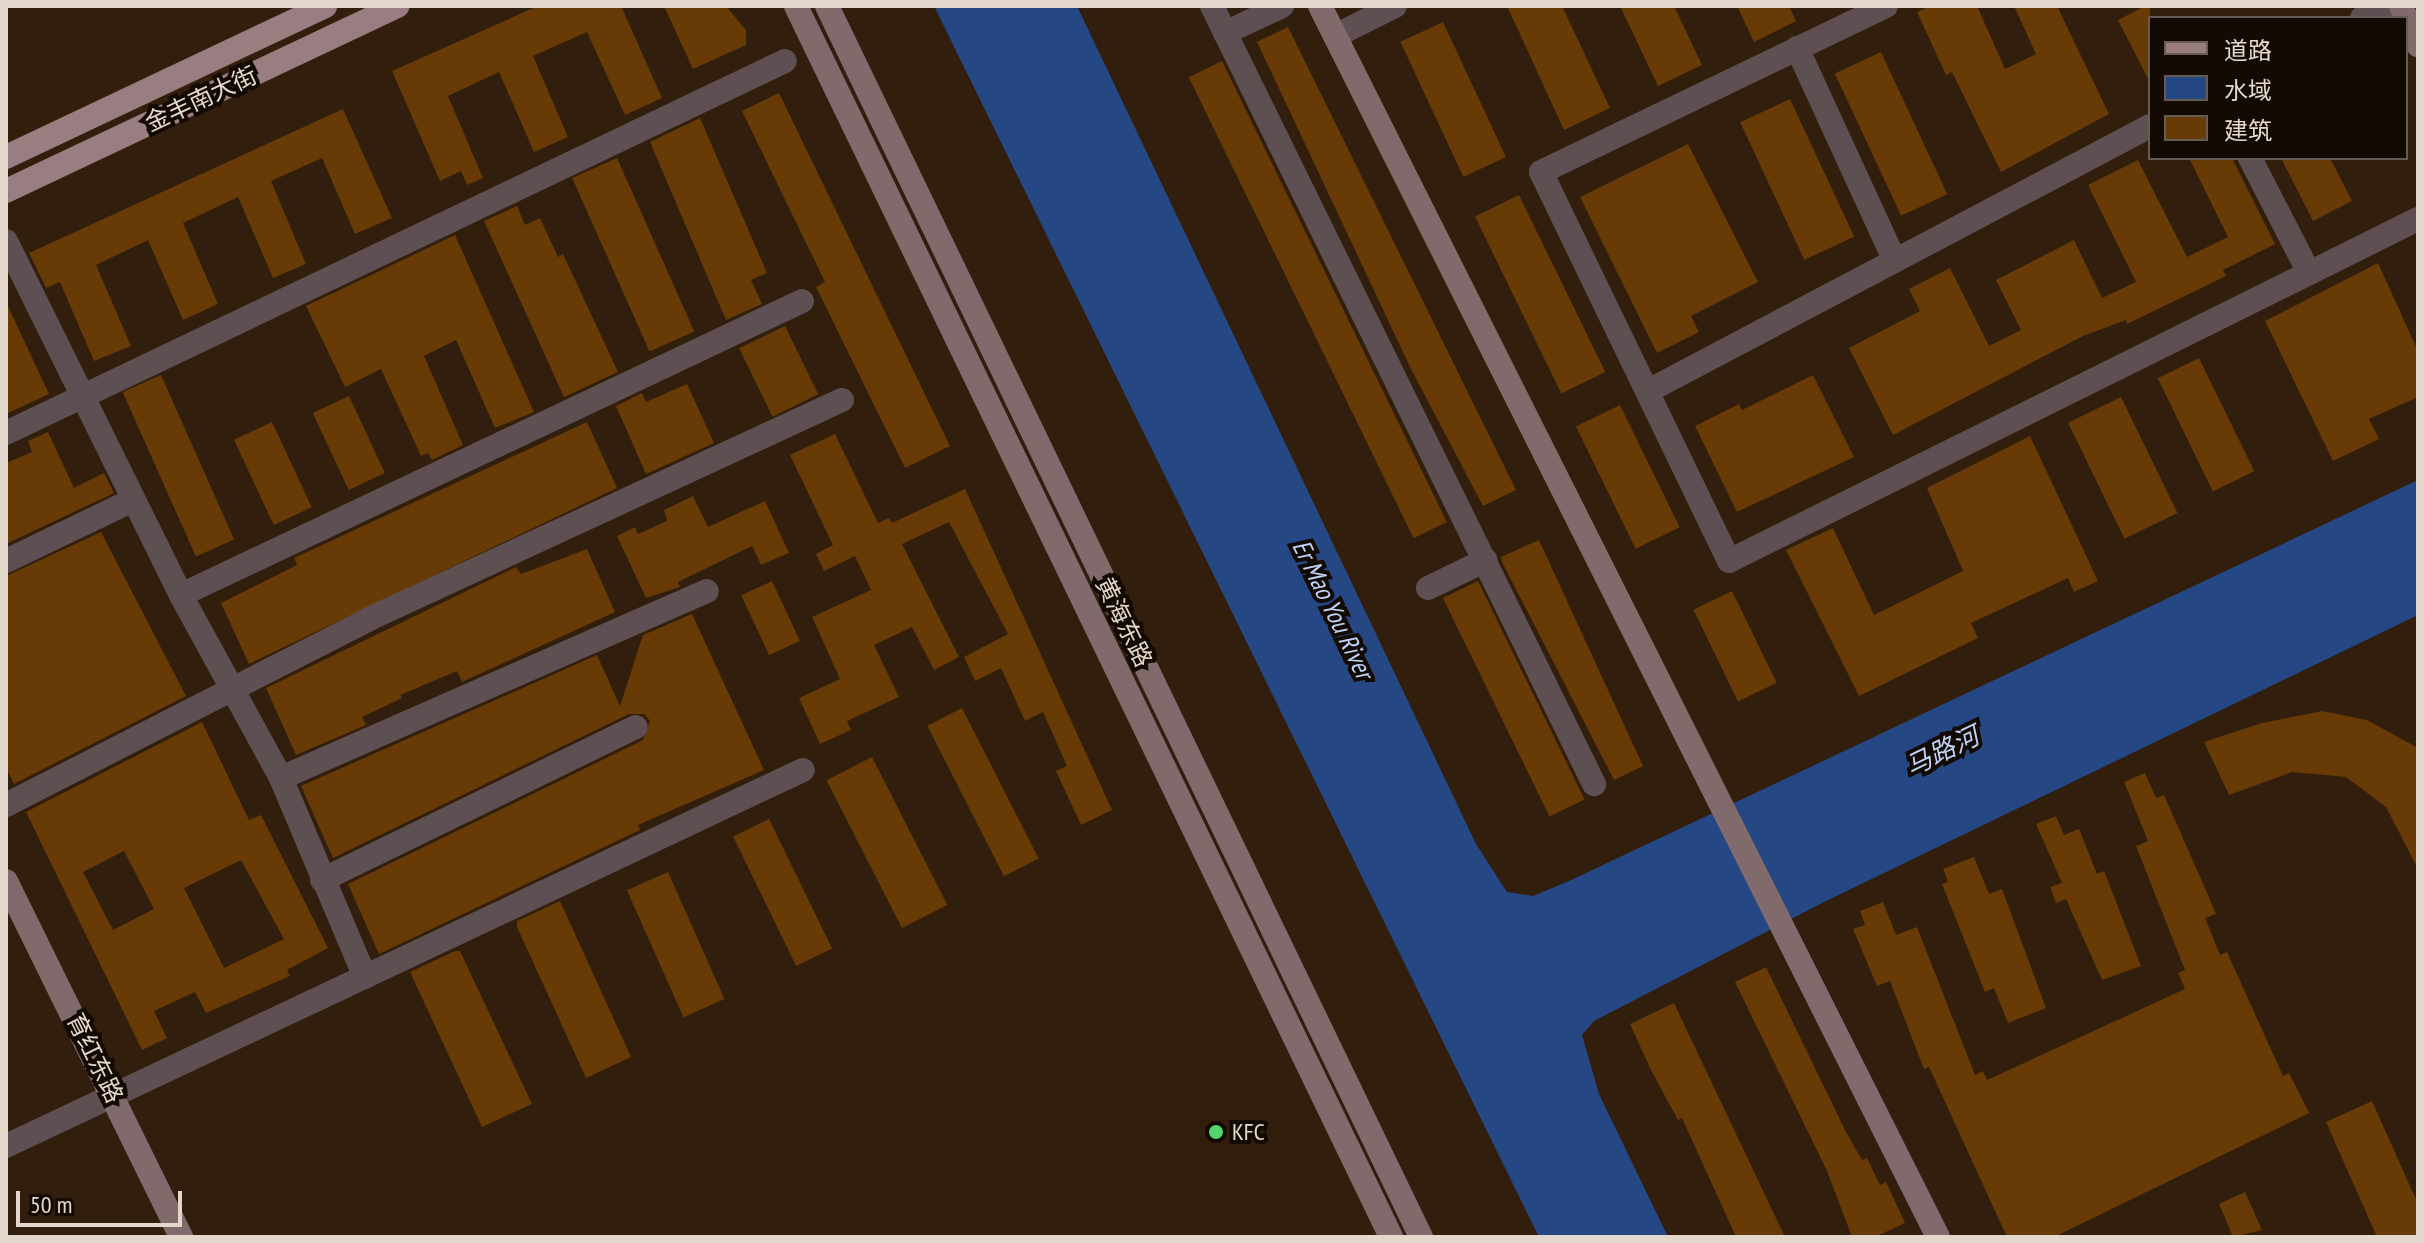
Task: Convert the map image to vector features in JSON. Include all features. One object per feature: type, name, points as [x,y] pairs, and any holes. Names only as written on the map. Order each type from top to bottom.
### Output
[{"type":"main road","name":"金丰南大街","points":[[6,157],[325,6]]},
{"type":"main road","name":"金丰南大街","points":[[6,191],[397,6]]},
{"type":"main road","name":"黄海东路","points":[[796,6],[1391,1237]]},
{"type":"main road","name":"黄海东路","points":[[827,6],[1421,1237]]},
{"type":"main road","points":[[1320,6],[1713,795],[1938,1237]]},
{"type":"main road","points":[[2408,22],[2418,45]]},
{"type":"main road","name":"育红东路","points":[[6,881],[181,1237]]},
{"type":"street","points":[[1212,6],[1594,784]]},
{"type":"street","points":[[1225,33],[1282,6]]},
{"type":"street","points":[[1335,36],[1395,6]]},
{"type":"street","points":[[1886,6],[1541,172],[1650,390],[1729,561],[2418,219]]},
{"type":"street","points":[[2366,16],[2386,6]]},
{"type":"street","points":[[1797,48],[1894,259]]},
{"type":"street","points":[[6,433],[785,61]]},
{"type":"street","points":[[1650,390],[2148,127]]},
{"type":"street","points":[[2251,160],[2309,273]]},
{"type":"street","points":[[6,241],[181,595],[234,686],[281,778],[365,977]]},
{"type":"street","points":[[181,595],[802,301]]},
{"type":"street","points":[[6,805],[234,686],[842,400]]},
{"type":"street","points":[[6,561],[133,500]]},
{"type":"street","points":[[1428,588],[1486,560]]},
{"type":"street","points":[[281,778],[707,591]]},
{"type":"street","points":[[322,880],[636,727]]},
{"type":"street","points":[[6,1146],[803,770]]},
{"type":"water","points":[[934,6],[1077,6],[1476,844],[1507,892],[1533,896],[1569,881],[2418,480],[2418,615],[1826,901],[1594,1021],[1582,1035],[1599,1094],[1668,1237],[1539,1237]]},
{"type":"building","points":[[538,6],[621,6],[662,98],[625,115],[587,32],[533,56],[568,137],[534,152],[499,72],[448,96],[483,178],[467,185],[461,171],[440,181],[392,71]]},
{"type":"building","points":[[664,6],[726,6],[746,30],[746,45],[693,69]]},
{"type":"building","points":[[1507,6],[1562,6],[1610,108],[1564,130]]},
{"type":"building","points":[[1620,6],[1674,6],[1702,65],[1658,86]]},
{"type":"building","points":[[1737,6],[1789,6],[1796,21],[1754,42]]},
{"type":"building","points":[[1930,6],[1977,6],[2005,69],[2036,54],[2014,6],[2057,6],[2109,114],[2001,172],[1952,72],[1946,75],[1917,12]]},
{"type":"building","points":[[2150,6],[2148,79],[2118,20]]},
{"type":"building","points":[[1443,22],[1506,157],[1463,177],[1400,42]]},
{"type":"building","points":[[1288,27],[1516,490],[1483,506],[1411,369],[1257,42]]},
{"type":"building","points":[[1881,52],[1947,194],[1901,216],[1835,74]]},
{"type":"building","points":[[1222,61],[1447,522],[1414,538],[1189,77]]},
{"type":"building","points":[[779,93],[950,446],[905,468],[816,287],[825,282],[742,111]]},
{"type":"building","points":[[1790,99],[1854,237],[1804,260],[1740,122]]},
{"type":"building","points":[[343,109],[392,218],[355,234],[322,158],[271,181],[306,264],[273,278],[238,197],[183,223],[218,304],[183,320],[148,240],[96,265],[131,346],[94,361],[60,282],[46,288],[29,253]]},
{"type":"building","points":[[700,118],[767,273],[751,280],[762,304],[726,320],[650,142]]},
{"type":"building","points":[[1688,144],[1758,282],[1691,316],[1699,332],[1657,353],[1580,197]]},
{"type":"building","points":[[617,158],[694,332],[650,352],[572,178]]},
{"type":"building","points":[[2138,160],[2187,257],[2228,237],[2190,160],[2233,160],[2275,244],[2223,270],[2226,276],[2127,324],[2126,320],[2083,336],[1893,435],[1849,348],[1920,311],[1909,289],[1950,268],[1989,346],[2021,330],[1996,280],[2074,240],[2102,298],[2136,282],[2088,185]]},
{"type":"building","points":[[2282,160],[2331,160],[2352,201],[2313,221]]},
{"type":"building","points":[[1519,195],[1605,372],[1561,394],[1475,216]]},
{"type":"building","points":[[517,206],[525,225],[540,218],[558,257],[563,254],[618,372],[564,397],[484,221]]},
{"type":"building","points":[[455,235],[534,412],[495,428],[456,340],[424,356],[463,445],[432,460],[428,453],[421,456],[381,369],[345,387],[306,306]]},
{"type":"building","points":[[2378,263],[2418,351],[2418,397],[2369,419],[2379,439],[2333,461],[2265,321]]},
{"type":"building","points":[[6,302],[49,394],[6,414]]},
{"type":"building","points":[[785,326],[818,394],[772,417],[739,348]]},
{"type":"building","points":[[2199,358],[2254,471],[2213,491],[2158,378]]},
{"type":"building","points":[[161,375],[234,539],[196,557],[123,392]]},
{"type":"building","points":[[1813,375],[1854,457],[1737,512],[1695,426],[1739,404],[1742,410]]},
{"type":"building","points":[[687,384],[714,443],[646,474],[616,406],[642,393],[646,402]]},
{"type":"building","points":[[349,396],[385,473],[349,490],[313,413]]},
{"type":"building","points":[[2121,397],[2178,513],[2125,539],[2068,423]]},
{"type":"building","points":[[1620,405],[1680,527],[1636,549],[1576,426]]},
{"type":"building","points":[[272,422],[312,507],[274,525],[234,440]]},
{"type":"building","points":[[587,422],[617,488],[249,664],[221,603],[297,565],[294,558]]},
{"type":"building","points":[[48,432],[74,488],[104,473],[114,493],[6,544],[6,463],[32,452],[28,441]]},
{"type":"building","points":[[835,434],[878,523],[889,518],[892,523],[965,489],[1112,810],[1081,825],[1056,771],[1067,766],[1043,712],[1025,721],[1001,668],[975,681],[964,657],[1008,634],[949,522],[902,544],[959,657],[934,670],[912,627],[874,645],[899,697],[847,721],[851,730],[820,744],[799,698],[840,679],[812,617],[871,590],[855,556],[824,571],[816,554],[833,545],[790,455]]},
{"type":"building","points":[[2030,436],[2098,581],[2074,592],[2068,578],[1971,623],[1978,638],[1859,696],[1786,550],[1833,528],[1874,615],[1963,571],[1927,488]]},
{"type":"building","points":[[693,496],[708,527],[765,501],[789,553],[761,565],[752,546],[678,582],[680,587],[646,598],[617,536],[635,527],[638,534],[667,521],[664,510]]},
{"type":"building","points":[[101,532],[186,696],[14,784],[6,768],[6,576]]},
{"type":"building","points":[[1539,540],[1643,766],[1614,780],[1502,562],[1501,557]]},
{"type":"building","points":[[587,549],[615,612],[462,682],[457,671],[400,695],[402,698],[362,717],[366,725],[296,755],[266,688],[516,567],[521,574]]},
{"type":"building","points":[[772,581],[800,641],[769,655],[741,595]]},
{"type":"building","points":[[1478,581],[1585,799],[1549,817],[1443,598]]},
{"type":"building","points":[[1732,591],[1777,683],[1738,702],[1693,610]]},
{"type":"building","points":[[692,614],[764,770],[638,825],[640,830],[379,954],[348,884],[643,740],[650,721],[644,714],[629,714],[333,858],[301,786],[597,655],[620,706],[643,635]]},
{"type":"building","points":[[962,708],[1039,859],[1004,876],[927,726]]},
{"type":"building","points":[[2322,711],[2367,720],[2418,748],[2418,869],[2386,807],[2346,777],[2292,772],[2229,795],[2204,742],[2262,723]]},
{"type":"building","points":[[202,722],[249,820],[261,815],[328,948],[287,970],[290,976],[206,1013],[195,992],[154,1011],[167,1038],[142,1050],[26,812]],"holes":[[[124,851],[154,909],[113,930],[83,872]],[[241,860],[284,939],[224,968],[184,888]]]},
{"type":"building","points":[[872,757],[947,905],[902,928],[827,780]]},
{"type":"building","points":[[2145,773],[2156,798],[2164,795],[2216,914],[2205,918],[2220,955],[2227,952],[2283,1076],[2289,1073],[2309,1113],[2054,1237],[2007,1237],[1929,1067],[1924,1069],[1890,981],[1877,986],[1853,929],[1865,925],[1860,911],[1883,902],[1896,935],[1917,927],[1975,1075],[1983,1071],[1987,1080],[2185,989],[2178,973],[2185,970],[2136,846],[2148,841],[2124,782]]},
{"type":"building","points":[[2056,816],[2064,835],[2079,829],[2097,874],[2104,871],[2141,966],[2102,980],[2066,899],[2056,903],[2050,887],[2062,883],[2036,824]]},
{"type":"building","points":[[769,819],[832,948],[796,966],[733,837]]},
{"type":"building","points":[[1974,857],[1989,894],[2002,889],[2046,1008],[2008,1023],[1994,988],[1985,992],[1942,884],[1948,882],[1943,869]]},
{"type":"building","points":[[668,872],[725,999],[683,1017],[627,890]]},
{"type":"building","points":[[560,901],[631,1057],[586,1078],[517,927],[517,921]]},
{"type":"building","points":[[460,951],[532,1104],[482,1127],[410,972]]},
{"type":"building","points":[[1766,967],[1846,1132],[1862,1160],[1867,1158],[1880,1185],[1886,1182],[1905,1223],[1875,1237],[1852,1237],[1827,1171],[1735,982]]},
{"type":"building","points":[[1674,1003],[1785,1237],[1736,1237],[1682,1118],[1678,1120],[1651,1070],[1630,1024]]},
{"type":"building","points":[[2372,1101],[2418,1204],[2418,1237],[2377,1237],[2326,1122]]},
{"type":"building","points":[[2245,1192],[2262,1230],[2233,1237],[2219,1204]]},
{"type":"place","name":"KFC","points":[[1216,1132]]},
{"type":"water label","name":"Er Mao You River","points":[[1333,609]]},
{"type":"water label","name":"马路河","points":[[1942,751]]}]
